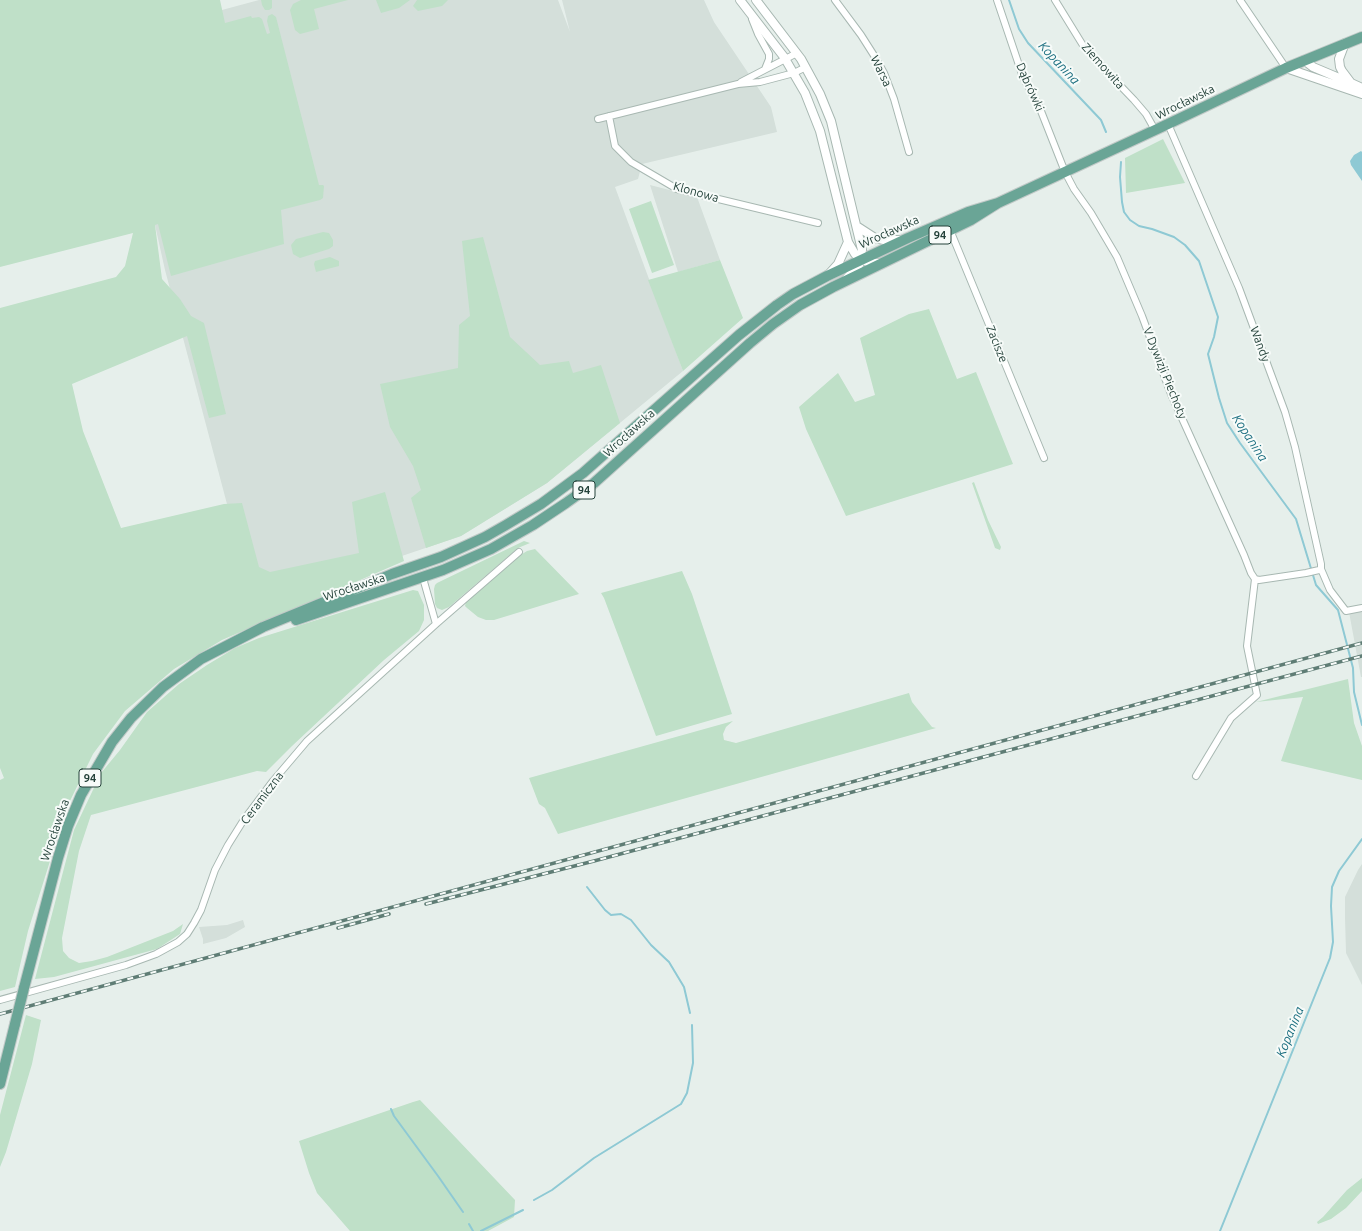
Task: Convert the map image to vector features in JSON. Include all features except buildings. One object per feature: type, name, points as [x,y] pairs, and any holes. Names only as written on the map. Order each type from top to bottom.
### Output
[{"type":"main road","name":"Wrocławska","points":[[252,634],[423,578],[492,549],[533,525],[594,483],[744,348],[773,324],[800,305],[844,281],[971,220],[998,203],[1286,68],[1362,37]]},
{"type":"main road","name":"Wrocławska","points":[[0,1084],[58,858],[68,826],[81,795],[112,742],[131,718],[163,686],[201,659],[265,626],[380,578],[432,560],[463,547],[485,537],[526,514],[583,473],[753,324],[793,294],[861,259],[903,240],[968,212],[998,203]]},
{"type":"street","points":[[740,0],[785,59],[805,93],[820,131],[848,242],[853,252],[861,259],[870,263],[881,263]]},
{"type":"street","points":[[756,0],[806,67],[820,94],[831,122],[858,227],[862,250],[859,265],[844,281]]},
{"type":"street","name":"Warsa","points":[[835,0],[861,35],[884,73],[894,99],[909,152]]},
{"type":"street","name":"Dąbrówki","points":[[997,0],[1023,77],[1039,106],[1065,172]]},
{"type":"street","name":"Ziemowita","points":[[1055,0],[1084,47],[1146,114],[1155,130]]},
{"type":"street","points":[[1240,0],[1286,68],[1362,94]]},
{"type":"street","points":[[750,14],[758,34],[769,54],[769,59],[765,69]]},
{"type":"street","points":[[1344,44],[1340,53],[1339,62],[1342,72],[1351,83]]},
{"type":"street","points":[[738,84],[797,53]]},
{"type":"street","points":[[1304,60],[1303,63],[1305,70],[1316,78]]},
{"type":"street","points":[[1304,60],[1313,67],[1362,88]]},
{"type":"street","points":[[598,119],[738,84],[760,82],[794,73],[806,67]]},
{"type":"street","name":"Klonowa","points":[[609,116],[615,146],[631,162],[677,189],[818,223]]},
{"type":"street","name":"Wandy","points":[[1168,124],[1239,288],[1285,412],[1295,447],[1321,564],[1319,570],[1330,590],[1346,611],[1362,608]]},
{"type":"street","name":"V Dywizji Piechoty","points":[[1065,172],[1117,257],[1142,316],[1171,394],[1254,579]]},
{"type":"street","points":[[858,227],[875,238],[903,240]]},
{"type":"street","name":"Zacisze","points":[[950,230],[1044,458]]},
{"type":"street","points":[[827,276],[838,264],[848,242]]},
{"type":"street","name":"Ceramiczna","points":[[0,1000],[126,965],[156,954],[178,942],[187,934],[201,910],[215,870],[243,821],[273,781],[307,741],[518,552]]},
{"type":"street","points":[[1196,776],[1231,718],[1257,695],[1246,646],[1254,579],[1270,579],[1319,570]]},
{"type":"street","points":[[423,578],[436,624]]},
{"type":"shaded area","points":[[259,0],[558,0],[570,32],[562,0],[704,0],[714,22],[771,107],[777,132],[642,164],[638,179],[615,187],[683,371],[547,483],[461,536],[254,606],[165,270],[147,189],[222,10]]},
{"type":"shaded area","points":[[650,185],[697,197],[720,260],[678,272]]},
{"type":"shaded area","points":[[1362,608],[1362,677],[1361,677],[1349,612]]},
{"type":"shaded area","points":[[1362,864],[1362,985],[1346,953],[1345,897]]},
{"type":"shaded area","points":[[243,920],[245,927],[226,938],[203,944],[199,927],[227,925]]},
{"type":"green space","points":[[0,0],[220,0],[225,23],[251,16],[252,18],[259,17],[262,19],[267,34],[270,33],[267,21],[268,16],[272,14],[276,17],[319,185],[324,186],[323,198],[281,210],[284,244],[171,276],[158,224],[155,225],[162,279],[180,299],[191,316],[204,323],[226,414],[209,418],[187,336],[72,384],[83,431],[121,528],[224,504],[242,503],[259,567],[270,572],[359,553],[352,502],[385,492],[404,561],[222,640],[174,669],[125,711],[93,754],[67,807],[28,931],[15,987],[0,991],[0,780],[4,778],[0,768],[0,308],[116,277],[125,266],[133,233],[0,267]]},
{"type":"green space","points":[[261,0],[272,0],[272,8],[265,10]]},
{"type":"green space","points":[[301,0],[348,0],[314,9],[319,29],[300,34],[295,30],[290,10],[293,4]]},
{"type":"green space","points":[[376,0],[410,0],[399,8],[381,13]]},
{"type":"green space","points":[[417,0],[448,0],[442,6],[418,11],[413,6]]},
{"type":"green space","points":[[1163,139],[1185,183],[1126,193],[1125,158]]},
{"type":"green space","points":[[651,201],[674,265],[652,273],[629,209]]},
{"type":"green space","points":[[323,232],[329,233],[333,240],[333,246],[329,249],[300,258],[293,254],[291,245],[296,239]]},
{"type":"green space","points":[[483,237],[510,337],[540,365],[569,361],[573,373],[601,365],[620,423],[547,483],[461,536],[426,548],[411,498],[421,490],[413,466],[390,427],[380,384],[458,368],[459,325],[470,316],[462,241]]},
{"type":"green space","points":[[330,257],[339,261],[339,266],[316,272],[314,264],[315,261]]},
{"type":"green space","points":[[720,260],[743,318],[683,371],[648,280]]},
{"type":"green space","points":[[929,309],[957,379],[976,372],[1013,464],[846,516],[806,429],[799,407],[838,373],[855,402],[875,395],[860,338],[909,314]]},
{"type":"green space","points":[[974,482],[988,520],[1001,547],[1000,550],[995,548],[972,483]]},
{"type":"green space","points":[[524,541],[530,543],[518,548],[449,607],[442,610],[437,608],[435,604],[434,589],[437,583]]},
{"type":"green space","points":[[535,549],[579,594],[494,620],[486,620],[478,617],[465,606],[466,602],[519,556],[527,551]]},
{"type":"green space","points":[[682,571],[692,594],[732,714],[656,736],[601,593]]},
{"type":"green space","points":[[413,590],[418,591],[424,605],[424,620],[419,631],[384,660],[266,772],[257,771],[91,815],[79,851],[62,938],[63,951],[69,958],[79,963],[107,957],[173,931],[183,924],[180,934],[157,949],[54,977],[35,979],[74,830],[101,773],[120,750],[147,712],[179,684],[235,648],[259,638]]},
{"type":"green space","points":[[1348,679],[1354,723],[1362,746],[1362,780],[1281,761],[1303,697],[1256,702]]},
{"type":"green space","points":[[909,693],[912,702],[932,727],[936,728],[558,834],[545,808],[539,804],[529,778],[733,721],[726,727],[723,734],[724,740],[736,743]]},
{"type":"green space","points":[[26,1015],[41,1020],[32,1064],[6,1152],[0,1167],[0,1115]]},
{"type":"green space","points":[[420,1100],[515,1200],[514,1217],[488,1231],[350,1231],[317,1193],[299,1141]]},
{"type":"green space","points":[[1362,1178],[1362,1191],[1346,1208],[1331,1219],[1318,1224],[1317,1222],[1347,1190]]},
{"type":"water","points":[[1361,151],[1362,181],[1351,165],[1350,161],[1354,155]]},
{"type":"waterway","name":"Kopanina","points":[[1009,0],[1019,29],[1028,43],[1101,120],[1106,132]]},
{"type":"waterway","name":"Kopanina","points":[[1121,162],[1120,177],[1122,202],[1124,212],[1130,220],[1139,226],[1174,237],[1185,245],[1199,261],[1218,317],[1214,337],[1208,354],[1227,423],[1296,519],[1316,585],[1338,610],[1353,668],[1354,692],[1362,725]]},
{"type":"waterway","name":"Kopanina","points":[[1220,1231],[1330,958],[1333,942],[1331,906],[1332,887],[1339,871],[1362,839]]},
{"type":"waterway","points":[[587,887],[605,910],[611,915],[621,914],[631,920],[651,945],[669,962],[684,987],[690,1013]]},
{"type":"waterway","points":[[534,1200],[552,1190],[594,1158],[681,1104],[687,1093],[693,1063],[692,1025]]},
{"type":"waterway","points":[[391,1109],[394,1116],[463,1212]]},
{"type":"waterway","points":[[481,1231],[523,1210]]},
{"type":"waterway","points":[[469,1224],[473,1231]]},
{"type":"railway","points":[[0,1014],[1362,643]]},
{"type":"railway","points":[[426,904],[594,861],[1362,656]]},
{"type":"railway","points":[[338,928],[389,914]]}]
